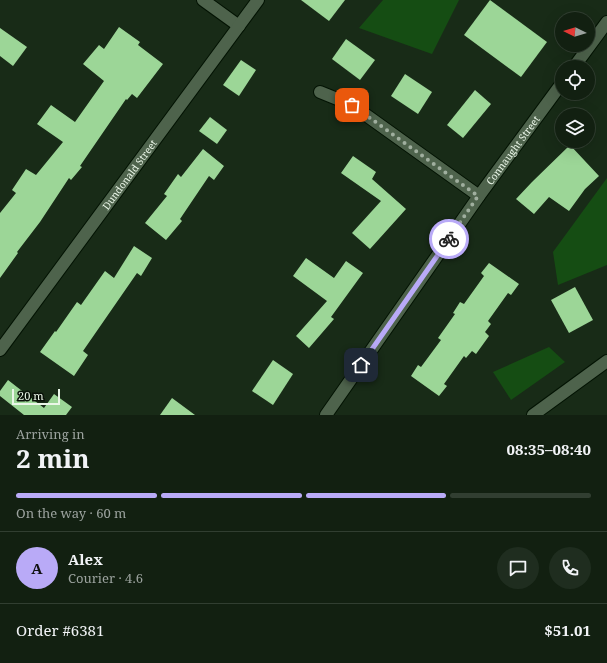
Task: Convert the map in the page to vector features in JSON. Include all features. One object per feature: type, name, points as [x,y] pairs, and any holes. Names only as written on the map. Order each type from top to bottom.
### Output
[{"type":"street","points":[[203,0],[238,26]]},
{"type":"street","name":"Dundonald Street","points":[[0,350],[258,0]]},
{"type":"street","points":[[579,60],[607,22]]},
{"type":"street","points":[[320,92],[352,105],[478,196]]},
{"type":"street","name":"Connaught Street","points":[[326,415],[478,196],[555,92]]},
{"type":"street","points":[[533,415],[607,361]]},
{"type":"green space","points":[[383,0],[459,0],[432,54],[359,28]]},
{"type":"green space","points":[[607,178],[607,265],[558,285],[553,252]]},
{"type":"green space","points":[[549,347],[565,362],[511,400],[493,372]]},
{"type":"building","points":[[301,0],[345,0],[329,21]]},
{"type":"building","points":[[490,0],[547,42],[521,77],[464,35]]},
{"type":"building","points":[[119,27],[140,42],[138,45],[163,64],[137,98],[132,94],[127,100],[126,99],[80,166],[82,167],[71,180],[69,178],[0,278],[0,213],[16,193],[12,190],[26,169],[36,175],[63,142],[37,124],[51,105],[75,122],[104,81],[83,64],[99,45],[104,49]]},
{"type":"building","points":[[0,28],[27,47],[13,66],[0,56]]},
{"type":"building","points":[[346,39],[375,60],[360,80],[332,59]]},
{"type":"building","points":[[241,60],[256,70],[239,96],[223,85]]},
{"type":"building","points":[[405,74],[432,92],[418,114],[391,96]]},
{"type":"building","points":[[475,90],[491,104],[463,138],[447,125]]},
{"type":"building","points":[[210,117],[227,130],[217,144],[199,131]]},
{"type":"building","points":[[567,148],[573,148],[599,176],[585,189],[569,211],[549,197],[534,214],[516,199]]},
{"type":"building","points":[[203,149],[224,166],[214,180],[209,176],[180,219],[182,221],[166,240],[145,223],[167,196],[164,194],[178,174],[181,177]]},
{"type":"building","points":[[353,156],[376,172],[372,179],[406,209],[370,249],[352,233],[381,201],[341,173]]},
{"type":"building","points":[[134,246],[152,258],[141,276],[137,273],[83,351],[88,355],[74,376],[40,352],[77,302],[81,305],[105,271],[114,278]]},
{"type":"building","points":[[306,258],[334,278],[346,261],[363,273],[331,317],[334,319],[309,348],[296,336],[327,301],[293,276]]},
{"type":"building","points":[[489,263],[519,284],[511,295],[508,293],[488,321],[491,324],[485,332],[489,336],[476,354],[472,351],[466,358],[464,356],[444,384],[447,386],[439,396],[411,376],[418,365],[421,367],[441,340],[438,338],[455,314],[453,313],[460,302],[464,304],[484,276],[481,273]]},
{"type":"building","points":[[575,287],[593,320],[569,333],[551,300]]},
{"type":"building","points":[[273,360],[293,374],[273,405],[252,391]]},
{"type":"building","points":[[8,380],[44,408],[54,394],[72,407],[66,415],[24,415],[0,396],[0,391]]},
{"type":"building","points":[[172,398],[195,415],[160,415]]},
{"type":"way so far","points":[[352,105],[478,196],[449,239]]},
{"type":"route","points":[[361,365],[449,239]]}]
